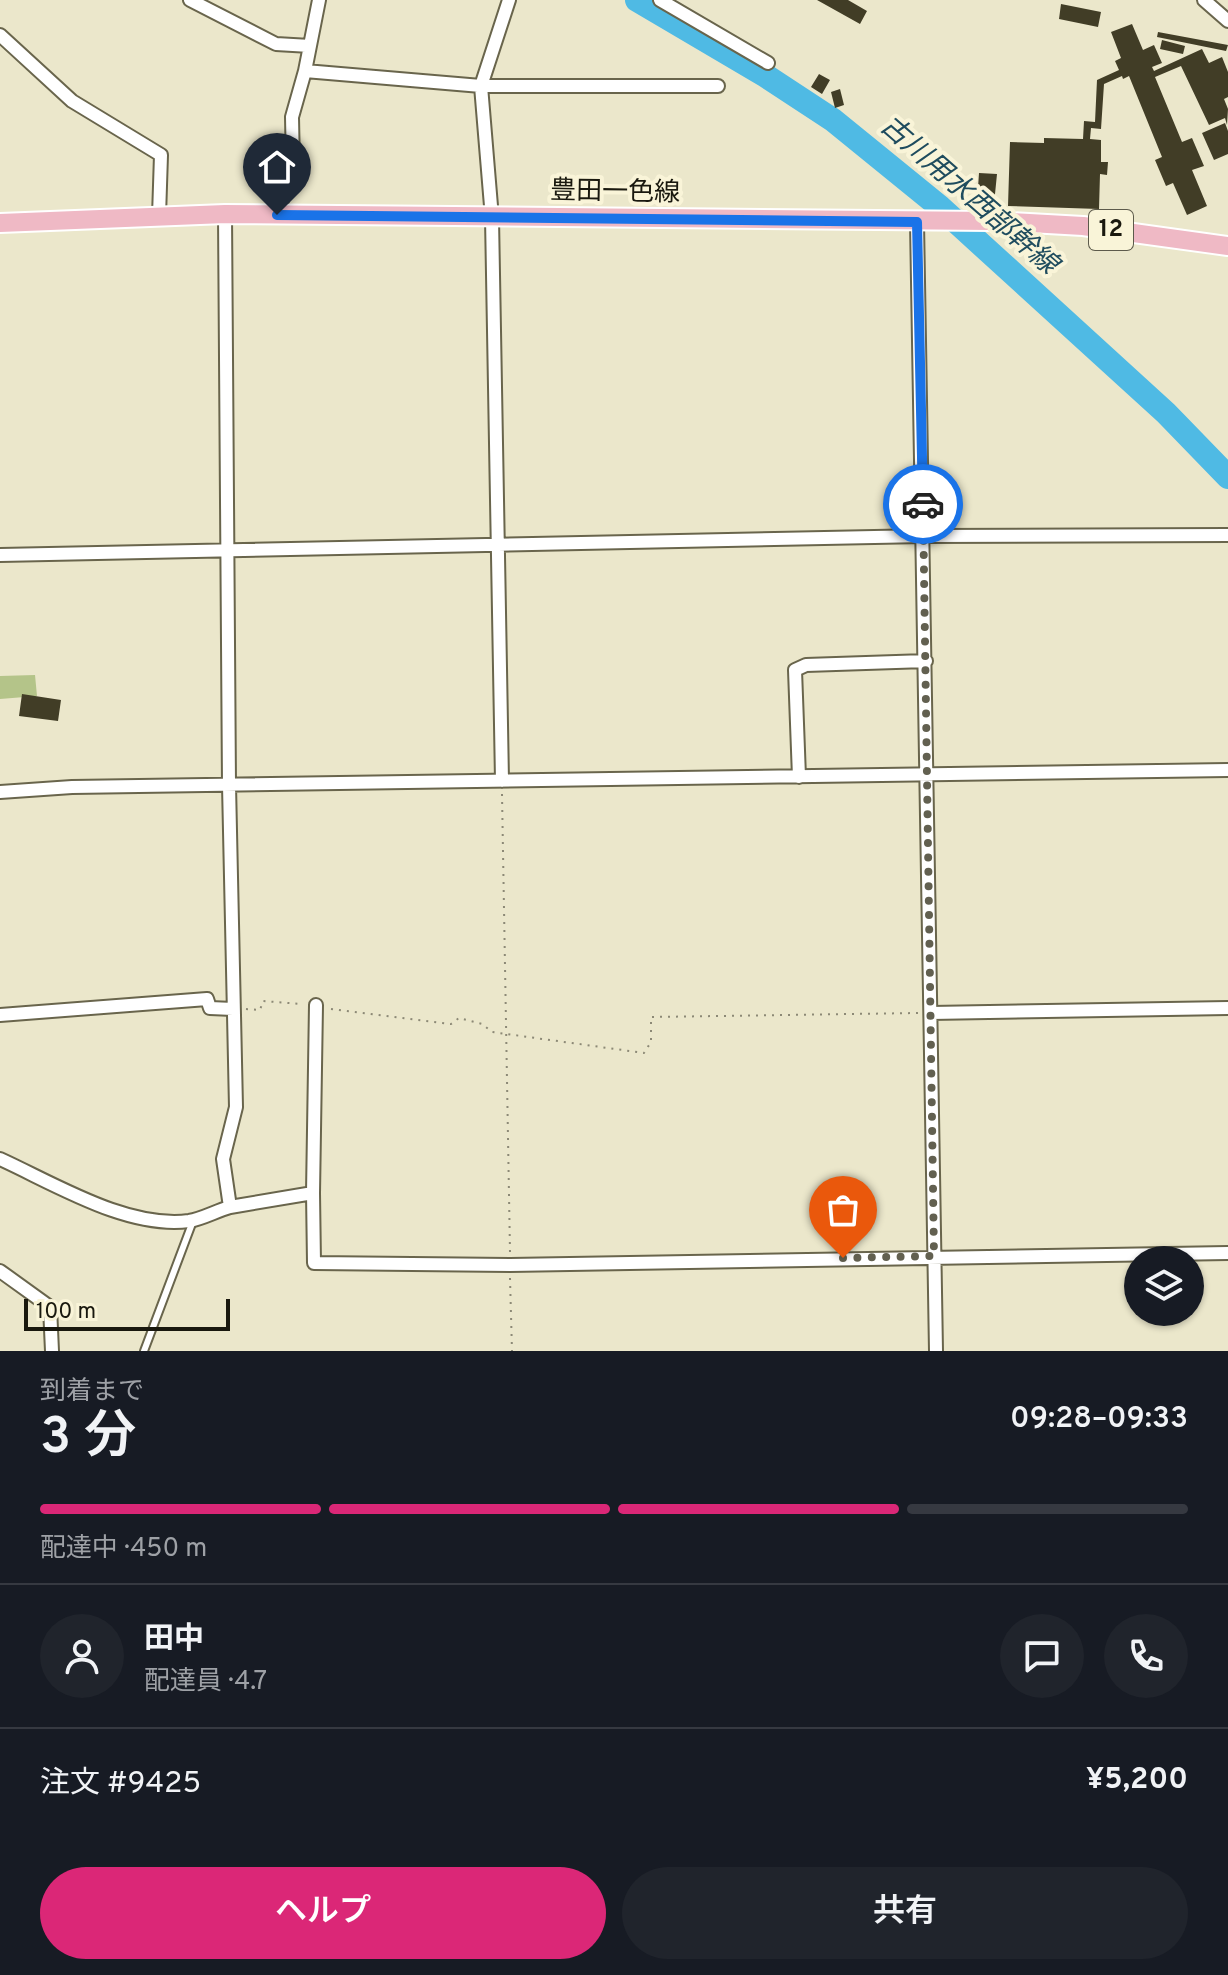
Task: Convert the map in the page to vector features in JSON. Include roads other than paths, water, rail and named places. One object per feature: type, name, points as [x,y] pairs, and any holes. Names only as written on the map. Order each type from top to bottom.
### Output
[{"type":"main road","name":"豊田一色線","points":[[0,223],[225,214],[992,221],[1083,226],[1228,246]]},
{"type":"street","points":[[190,0],[276,44],[310,46]]},
{"type":"street","points":[[277,215],[293,167],[292,117],[319,0]]},
{"type":"street","points":[[502,781],[492,218],[481,86],[509,0]]},
{"type":"street","points":[[660,0],[768,63]]},
{"type":"street","points":[[1204,0],[1228,21]]},
{"type":"street","points":[[0,35],[72,101],[161,155],[159,216]]},
{"type":"street","points":[[305,71],[481,86],[718,86]]},
{"type":"street","points":[[225,214],[226,549],[236,1107],[223,1159],[230,1207]]},
{"type":"street","points":[[917,222],[936,1351]]},
{"type":"street","points":[[0,555],[924,536],[1228,535]]},
{"type":"street","points":[[799,777],[795,670],[806,665],[926,661]]},
{"type":"street","points":[[0,792],[72,787],[1228,770]]},
{"type":"street","points":[[0,1015],[207,999],[210,1008],[233,1009]]},
{"type":"street","points":[[316,1005],[314,1263],[510,1265],[1228,1253]]},
{"type":"street","points":[[931,1013],[1228,1008]]},
{"type":"street","points":[[0,1159],[137,1218],[167,1223],[193,1221],[209,1212],[230,1207],[313,1193]]},
{"type":"street","points":[[0,1271],[50,1307],[52,1351]]},
{"type":"lane","points":[[144,1351],[193,1221]]},
{"type":"waterway","name":"古川用水西部幹線","points":[[637,0],[766,76],[833,120],[940,207],[1166,413],[1228,477]]}]
